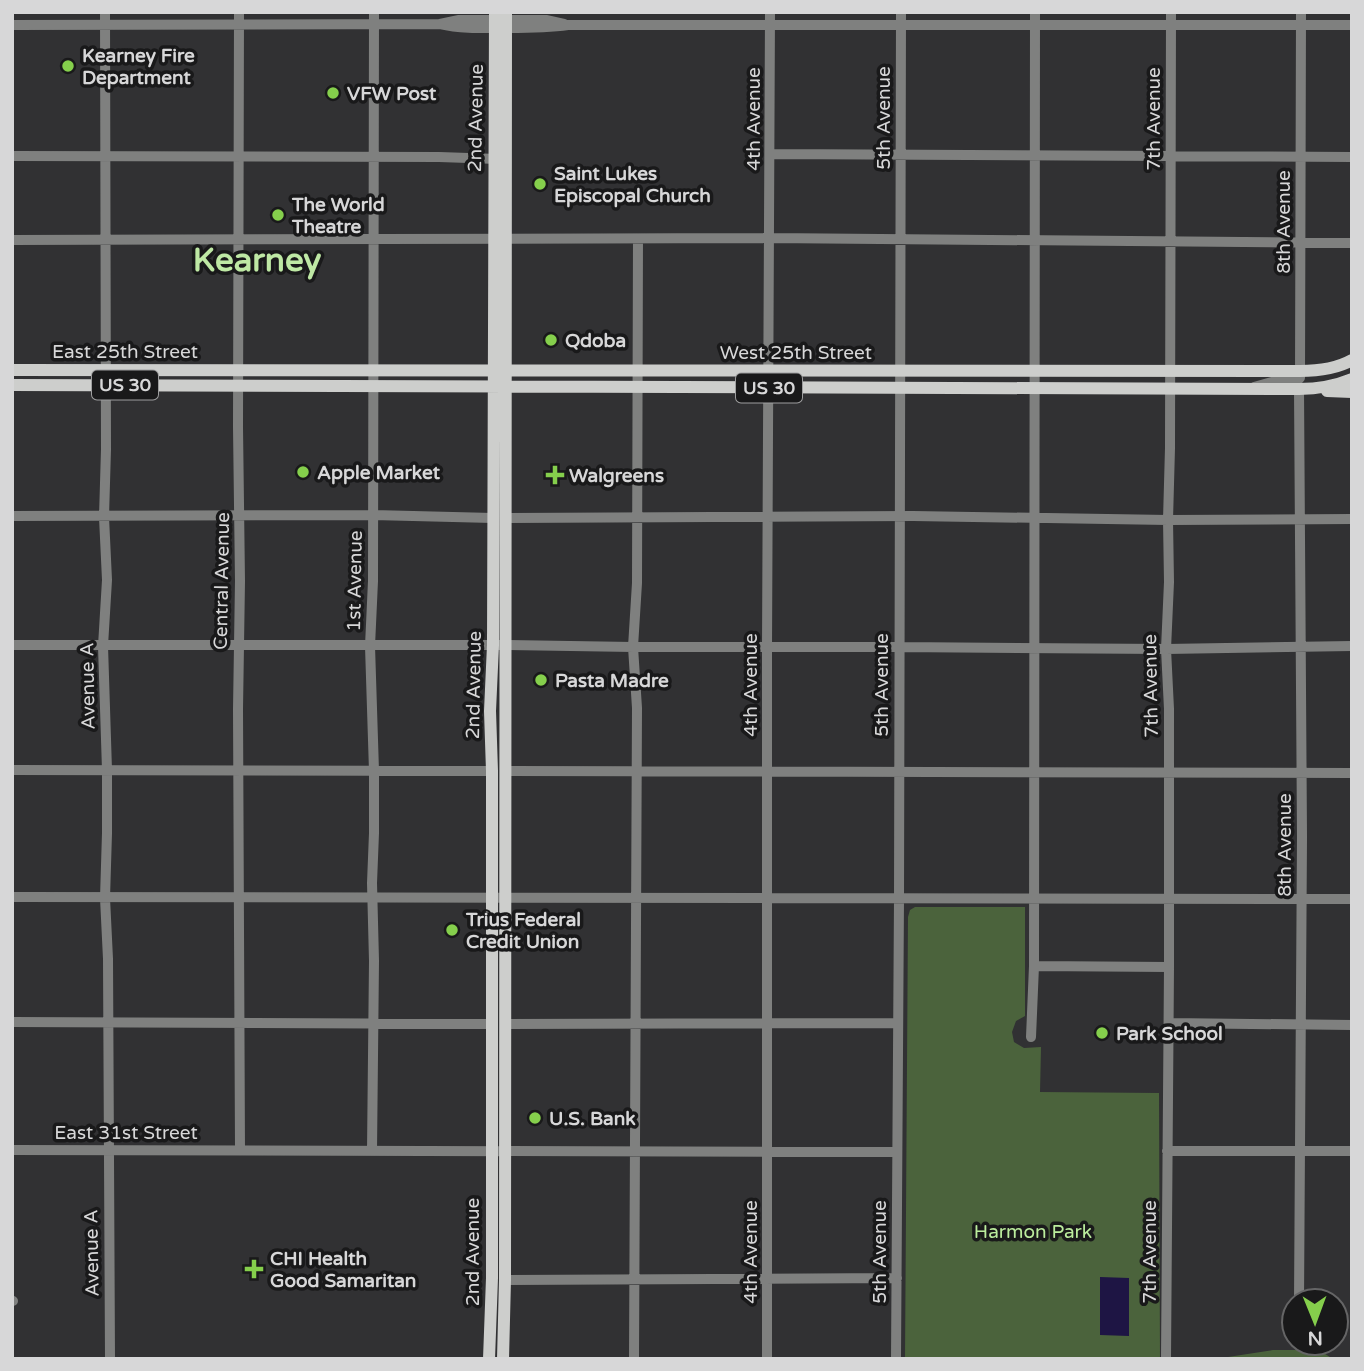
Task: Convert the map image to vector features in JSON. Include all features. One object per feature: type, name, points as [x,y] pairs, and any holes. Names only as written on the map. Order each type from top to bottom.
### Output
[{"type":"main road","name":"2nd Avenue","points":[[501,20],[499,771],[505,898],[503,1359]]},
{"type":"main road","name":"West 25th Street","points":[[238,370],[1318,371],[1352,360]]},
{"type":"main road","name":"East 25th Street","points":[[12,370],[238,370]]},
{"type":"main road","name":"West 25th Street","points":[[238,385],[1306,389],[1338,385],[1352,379]]},
{"type":"main road","name":"East 25th Street","points":[[12,385],[238,385]]},
{"type":"main road","points":[[1306,389],[1352,392]]},
{"type":"main road","name":"2nd Avenue","points":[[489,1359],[492,1278],[492,898],[499,771]]},
{"type":"street","name":"Avenue A","points":[[105,12],[104,517],[107,580],[103,646],[107,770],[104,898],[108,1023],[110,1359]]},
{"type":"street","name":"Central Avenue","points":[[239,12],[240,1150]]},
{"type":"street","name":"1st Avenue","points":[[372,1151],[374,771],[370,646],[373,582],[374,12]]},
{"type":"street","points":[[637,12],[637,25]]},
{"type":"street","name":"4th Avenue","points":[[767,1359],[770,12]]},
{"type":"street","name":"5th Avenue","points":[[896,1359],[901,12]]},
{"type":"street","points":[[1031,1037],[1034,966],[1035,12]]},
{"type":"street","name":"7th Avenue","points":[[1166,1359],[1169,709],[1166,649],[1169,582],[1171,12]]},
{"type":"street","name":"8th Avenue","points":[[1300,371],[1301,12]]},
{"type":"street","points":[[12,25],[440,24],[459,20],[501,20],[548,28],[568,25],[1352,25]]},
{"type":"street","points":[[770,153],[1352,157]]},
{"type":"street","points":[[12,156],[500,159]]},
{"type":"street","points":[[12,240],[770,238],[1352,243]]},
{"type":"street","points":[[634,1359],[637,708],[633,648],[637,583],[638,239]]},
{"type":"street","points":[[1247,389],[1265,383],[1297,380],[1300,371]]},
{"type":"street","name":"8th Avenue","points":[[1299,1287],[1302,773],[1300,647],[1306,389]]},
{"type":"street","points":[[12,516],[1352,519]]},
{"type":"street","points":[[12,645],[1166,649],[1352,646]]},
{"type":"street","points":[[12,770],[1352,773]]},
{"type":"street","points":[[12,897],[1352,899]]},
{"type":"street","points":[[1034,966],[1169,967]]},
{"type":"street","points":[[12,1022],[491,1024]]},
{"type":"street","points":[[1168,1023],[1352,1025]]},
{"type":"street","points":[[505,1024],[897,1024]]},
{"type":"street","name":"East 31st Street","points":[[12,1150],[897,1152]]},
{"type":"street","points":[[1167,1151],[1352,1151]]},
{"type":"street","points":[[505,1280],[897,1278]]},
{"type":"green space","name":"Harmon Park","points":[[915,907],[1025,907],[1025,1016],[1016,1021],[1012,1032],[1014,1042],[1024,1048],[1041,1047],[1040,1092],[1159,1093],[1160,1359],[905,1359],[908,917],[910,910]]},
{"type":"green space","points":[[1280,1350],[1280,1357],[1333,1359],[1226,1359]]},
{"type":"shaded area","points":[[1100,1277],[1129,1278],[1129,1336],[1100,1335]]},
{"type":"place","name":"Kearney Fire Department","points":[[68,66]]},
{"type":"place","name":"VFW Post","points":[[333,93]]},
{"type":"place","name":"Saint Lukes Episcopal Church","points":[[540,184]]},
{"type":"place","name":"The World Theatre","points":[[278,215]]},
{"type":"place","name":"Qdoba","points":[[551,340]]},
{"type":"place","name":"Apple Market","points":[[303,472]]},
{"type":"place","name":"Walgreens","points":[[555,475]]},
{"type":"place","name":"Pasta Madre","points":[[541,680]]},
{"type":"place","name":"Trius Federal Credit Union","points":[[452,930]]},
{"type":"place","name":"Park School","points":[[1102,1033]]},
{"type":"place","name":"U.S. Bank","points":[[535,1118]]},
{"type":"place","name":"CHI Health Good Samaritan","points":[[254,1269]]},
{"type":"district","name":"Kearney","points":[[257,259]]}]
